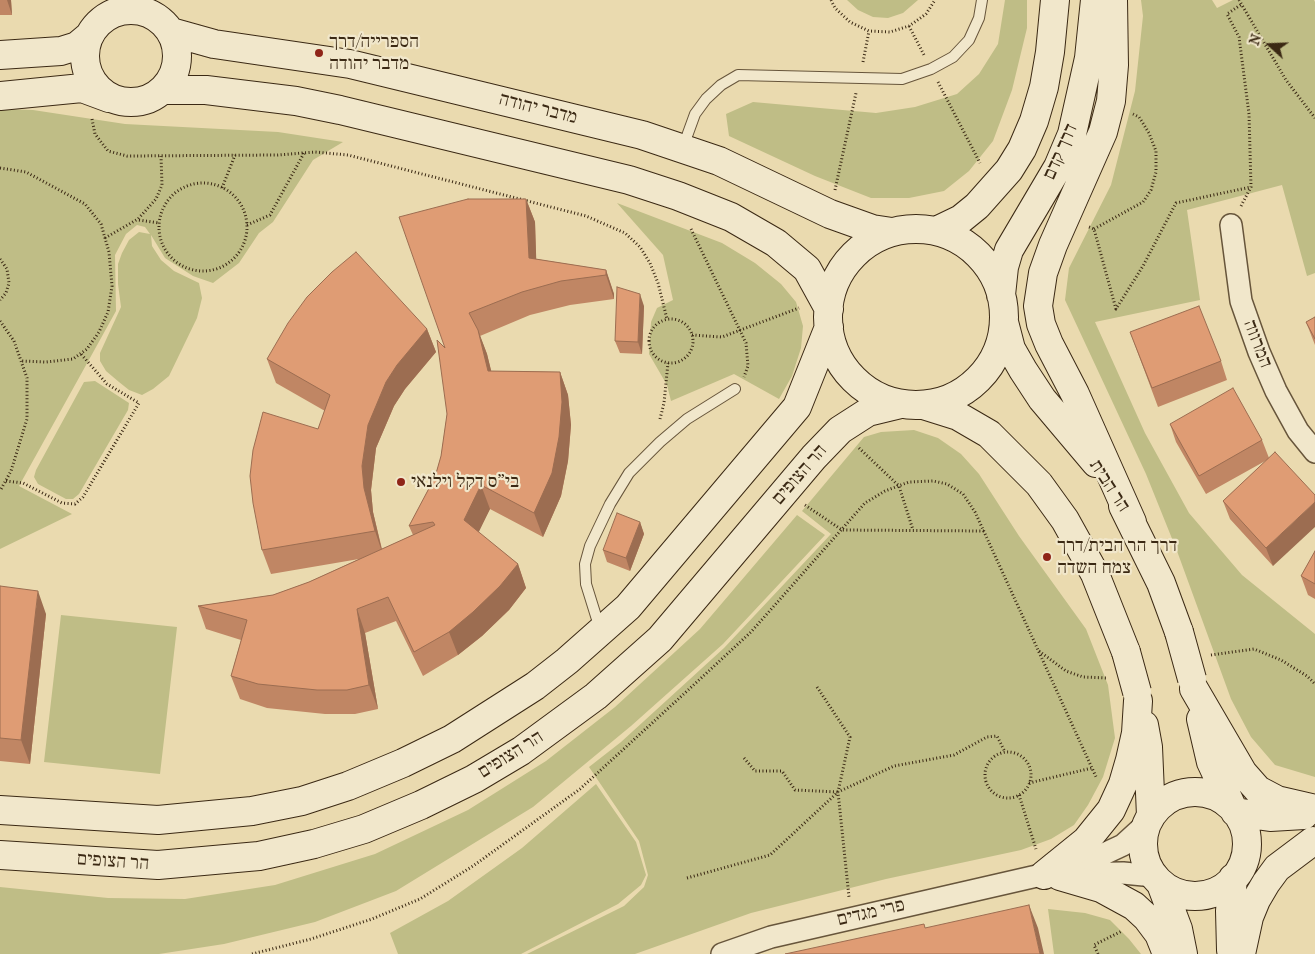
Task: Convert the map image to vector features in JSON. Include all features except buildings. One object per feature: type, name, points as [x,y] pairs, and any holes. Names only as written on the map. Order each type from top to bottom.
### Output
[{"type":"main road","name":"דרך קדם","points":[[936,231],[961,218],[977,206],[1018,156],[1034,121],[1050,52],[1055,0]]},
{"type":"main road","name":"דרך קדם","points":[[1001,295],[1004,267],[1009,250],[1058,167],[1072,134],[1090,58],[1095,0]]},
{"type":"main road","points":[[1113,0],[1114,65],[1111,101],[1103,132],[1043,273],[1038,306],[1041,324],[1049,344],[1075,394],[1132,522]]},
{"type":"main road","points":[[0,55],[61,51],[77,46],[102,19],[128,10],[144,11],[158,16],[175,40],[178,56],[173,77],[163,90],[150,100],[134,103],[82,88],[0,96]]},
{"type":"main road","name":"מדבר יהודה","points":[[158,16],[214,44],[350,64],[642,135],[750,174],[830,214],[872,228],[892,232]]},
{"type":"main road","points":[[101,94],[88,74],[85,58],[102,19]]},
{"type":"main road","points":[[163,90],[206,90],[296,101],[629,180],[678,196],[730,217],[776,243],[807,269],[827,311],[836,354],[847,372],[863,388],[888,401],[958,416],[990,434],[1039,484],[1065,520],[1090,566],[1126,652],[1148,747],[1149,820],[1143,853],[1158,880],[1178,929],[1183,954]]},
{"type":"main road","points":[[0,810],[158,820],[252,811],[302,800],[357,782],[452,739],[535,686],[628,607],[797,407],[831,296],[843,268],[862,248],[892,232],[916,229],[936,231],[954,238],[981,257],[989,268],[1001,295],[1004,322],[1001,342],[993,360],[980,377],[952,398],[912,405]]},
{"type":"main road","name":"הר הבית","points":[[1004,322],[1012,349],[1023,370],[1042,399],[1099,467],[1132,522],[1161,582],[1179,632],[1211,762],[1234,809]]},
{"type":"main road","name":"הר הצופים","points":[[0,855],[158,865],[259,856],[314,844],[364,829],[422,805],[474,779],[521,751],[596,696],[660,638],[840,430],[868,412],[912,405]]},
{"type":"main road","points":[[1193,684],[1243,774],[1258,790],[1277,800],[1315,809]]},
{"type":"main road","points":[[1042,877],[1086,842],[1111,810],[1123,784],[1130,760],[1136,733],[1137,697]]},
{"type":"main road","points":[[1149,820],[1156,809],[1170,798],[1188,792],[1206,792],[1217,796],[1234,809],[1242,822],[1247,839],[1247,850],[1238,873],[1230,911],[1231,954]]},
{"type":"main road","points":[[1234,809],[1270,818],[1291,818],[1315,813]]},
{"type":"main road","points":[[1158,880],[1177,893],[1195,896],[1216,892],[1260,856],[1276,849],[1314,841]]},
{"type":"main road","points":[[1241,954],[1249,918],[1256,900],[1266,883],[1277,868],[1314,841]]},
{"type":"main road","points":[[1042,877],[1084,882],[1120,896],[1147,918],[1168,954]]},
{"type":"street","name":"המרווה","points":[[1231,225],[1241,301],[1259,352],[1280,399],[1298,430],[1315,452]]},
{"type":"street","name":"פרי מגדים","points":[[722,954],[772,936],[1042,877],[1092,861],[1123,845],[1149,820]]},
{"type":"street","name":"פרי מגדים","points":[[1042,877],[1123,873],[1158,880]]},
{"type":"lane","points":[[682,148],[695,114],[706,99],[721,85],[738,76],[902,79],[932,69],[953,57],[968,40],[978,18],[982,0]]},
{"type":"lane","points":[[601,631],[586,584],[585,564],[590,546],[610,504],[629,473],[650,452],[687,419],[735,389]]},
{"type":"path","points":[[831,0],[835,8],[850,22],[869,31],[890,32],[909,26],[926,14],[936,0]]},
{"type":"path","points":[[1231,225],[1250,187],[1249,114],[1243,66],[1239,37],[1227,14],[1241,2],[1286,80],[1315,118]]},
{"type":"path","points":[[909,26],[993,188]]},
{"type":"path","points":[[830,214],[869,31]]},
{"type":"path","points":[[101,94],[92,118],[95,134],[108,151],[127,156],[304,153],[348,155],[607,223],[625,233],[640,247],[650,263],[658,283],[667,319]]},
{"type":"path","points":[[1065,219],[1094,229],[1143,202],[1152,190],[1156,172],[1156,151],[1149,133],[1139,118],[1111,101]]},
{"type":"path","points":[[247,225],[270,215],[304,153]]},
{"type":"path","points":[[222,188],[235,155]]},
{"type":"path","points":[[105,238],[138,219],[156,199],[162,185],[161,156]]},
{"type":"path","points":[[0,168],[26,172],[85,204],[101,224],[109,252],[112,286],[108,312],[99,332],[87,349],[73,359],[46,362],[20,361]]},
{"type":"path","points":[[203,182],[231,193],[241,204],[247,225],[245,240],[238,254],[223,266],[208,271],[193,270],[179,264],[170,257],[162,244],[161,214],[168,200],[187,185],[203,182]]},
{"type":"path","points":[[1094,229],[1116,309],[1143,266],[1176,203],[1250,187]]},
{"type":"path","points":[[678,196],[697,243],[746,343],[748,366],[744,379],[735,389]]},
{"type":"path","points":[[138,219],[160,223]]},
{"type":"path","points":[[0,258],[7,269],[10,283],[6,293],[0,300]]},
{"type":"path","points":[[692,335],[722,337],[740,330],[827,311]]},
{"type":"path","points":[[667,319],[684,323],[692,335],[693,343],[688,354],[683,359],[668,363],[656,358],[652,352],[649,340],[654,327],[667,319]]},
{"type":"path","points":[[0,321],[14,340],[27,378],[27,419],[12,471],[0,491]]},
{"type":"path","points":[[6,481],[23,483],[62,503],[75,504],[83,497],[139,403],[107,384],[81,354]]},
{"type":"path","points":[[650,452],[664,403],[668,363]]},
{"type":"path","points":[[840,430],[899,486],[912,530]]},
{"type":"path","points":[[252,954],[311,939],[372,919],[420,899],[496,850],[580,789],[751,632],[865,503],[909,482],[947,484],[963,494],[975,512],[1111,810]]},
{"type":"path","points":[[785,492],[842,530],[984,531]]},
{"type":"path","points":[[817,686],[850,737],[838,792],[852,917]]},
{"type":"path","points":[[687,878],[770,856],[838,792],[894,766],[954,755],[987,737],[997,736],[1005,752]]},
{"type":"path","points":[[1005,752],[1013,752],[1025,760],[1029,766],[1029,782],[1019,795],[1002,797],[989,788],[986,781],[986,766],[991,759],[1005,752]]},
{"type":"path","points":[[744,758],[755,771],[782,770],[795,790],[838,792]]},
{"type":"path","points":[[1029,782],[1092,768]]},
{"type":"path","points":[[1019,795],[1042,877]]},
{"type":"path","points":[[1098,954],[1094,945],[1147,918]]},
{"type":"shaded area","points":[[847,0],[918,0],[903,13],[888,18],[873,17],[858,10]]},
{"type":"shaded area","points":[[1005,0],[1027,0],[1027,28],[1012,90],[993,141],[969,171],[944,191],[909,198],[871,198],[815,176],[729,136],[726,114],[753,102],[876,113],[915,107],[957,94],[979,74],[998,44]]},
{"type":"shaded area","points":[[1141,0],[1212,0],[1217,8],[1233,0],[1314,0],[1315,2],[1315,273],[1307,276],[1282,185],[1187,210],[1200,300],[1095,322],[1145,433],[1189,513],[1242,575],[1315,634],[1315,777],[1275,765],[1251,737],[1231,699],[1177,551],[1146,474],[1065,300],[1069,268],[1111,185],[1135,91],[1143,16]]},
{"type":"shaded area","points":[[0,109],[33,110],[125,124],[278,132],[343,142],[313,160],[273,222],[259,233],[239,263],[213,283],[193,276],[165,258],[151,235],[152,246],[161,260],[174,271],[199,283],[202,298],[197,318],[169,376],[142,395],[129,390],[119,382],[106,371],[100,361],[100,353],[121,307],[118,264],[122,253],[129,240],[139,232],[150,234],[145,227],[137,225],[126,234],[115,255],[116,311],[19,486],[72,514],[0,549]]},
{"type":"shaded area","points":[[617,203],[722,243],[755,263],[781,284],[796,302],[803,326],[801,348],[792,376],[779,399],[734,374],[671,401],[667,385],[649,354],[651,322],[657,308],[673,300],[663,255]]},
{"type":"shaded area","points":[[95,381],[129,403],[128,410],[79,494],[73,499],[66,499],[38,484],[34,477],[84,382]]},
{"type":"shaded area","points":[[914,430],[938,438],[961,454],[979,474],[1019,536],[1086,629],[1108,685],[1115,738],[1103,777],[1088,805],[1074,825],[1051,839],[1021,850],[886,879],[751,913],[635,954],[527,954],[624,906],[644,887],[648,875],[639,841],[589,767],[621,742],[724,648],[831,534],[802,511],[864,437],[881,432]]},
{"type":"shaded area","points":[[797,515],[825,535],[723,644],[631,726],[533,807],[396,891],[315,922],[224,944],[159,954],[0,954],[0,887],[108,898],[185,899],[275,885],[375,854],[468,810],[546,761],[615,707],[700,629]]},
{"type":"shaded area","points":[[61,615],[177,627],[160,774],[44,762]]},
{"type":"shaded area","points":[[596,784],[636,842],[646,875],[641,885],[618,904],[521,954],[398,954],[390,933],[448,901],[522,848]]},
{"type":"shaded area","points":[[1048,909],[1085,913],[1110,920],[1141,954],[1054,954]]},
{"type":"place","name":"הספרייה/דרך מדבר יהודה","points":[[319,53]]},
{"type":"place","name":"בי\"ס דקל וילנאי","points":[[401,482]]},
{"type":"place","name":"דרך הר הבית/דרך צמח השדה","points":[[1047,557]]}]
